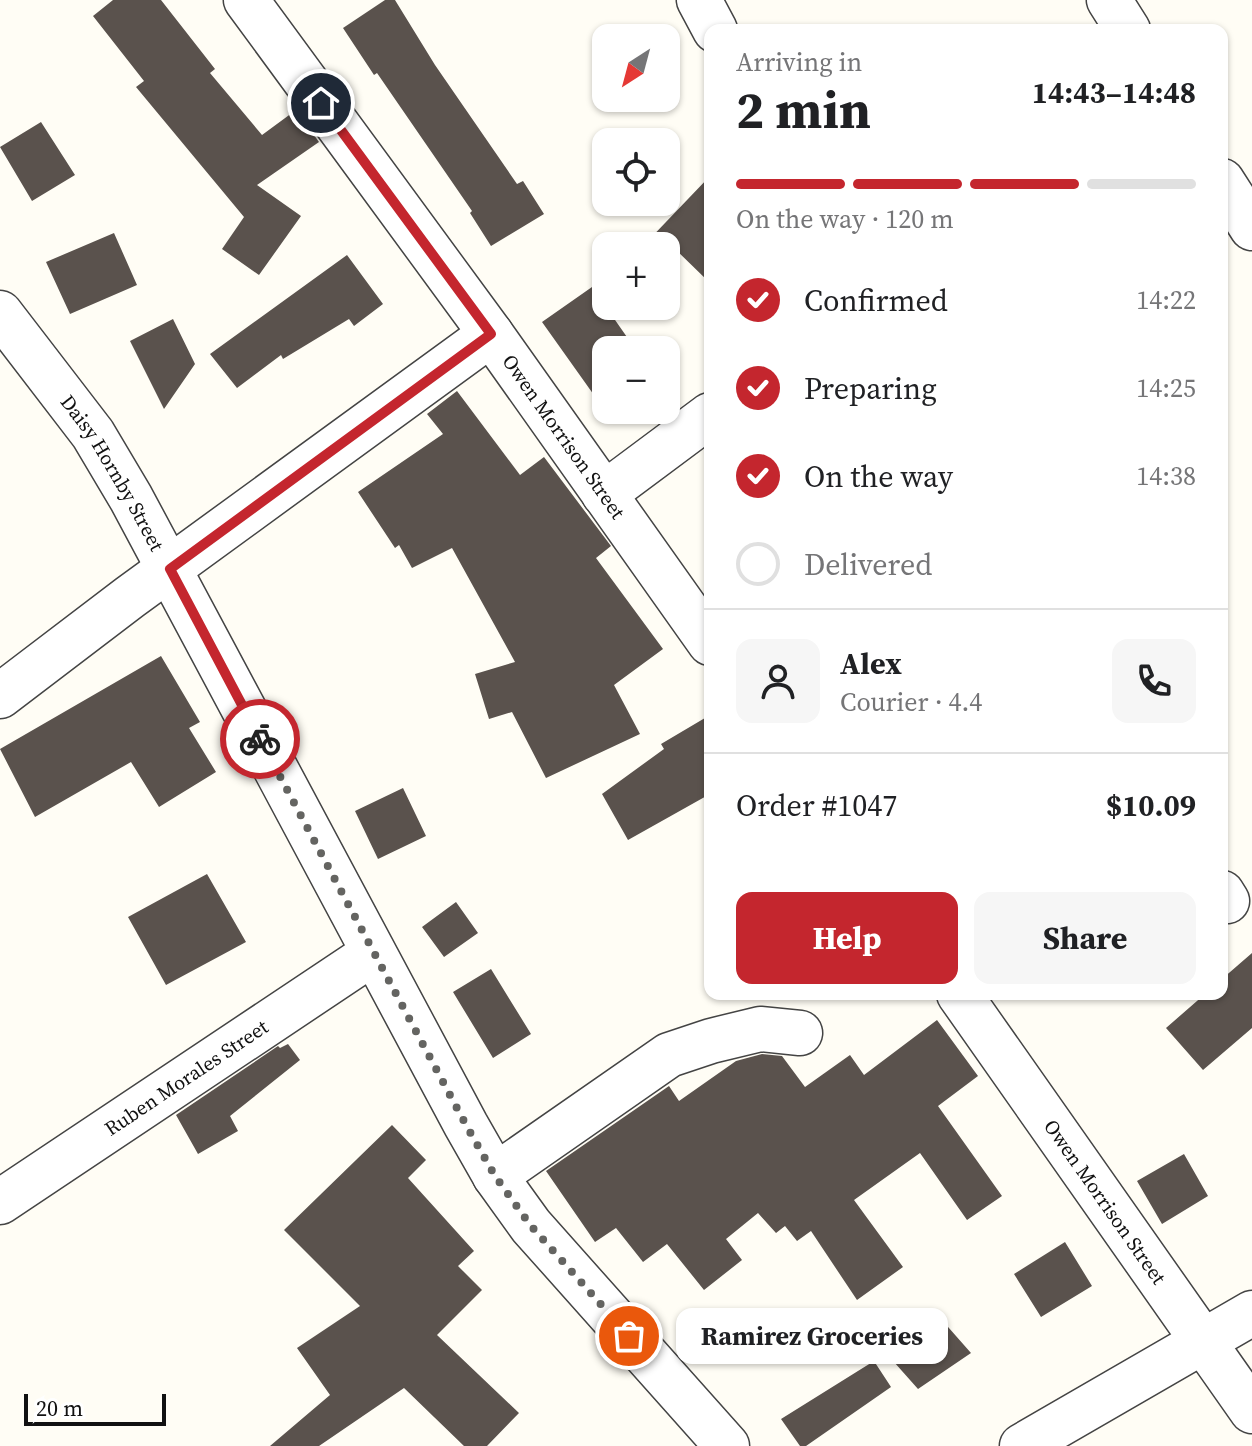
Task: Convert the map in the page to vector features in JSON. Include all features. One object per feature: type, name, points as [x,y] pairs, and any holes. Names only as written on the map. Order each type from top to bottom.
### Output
[{"type":"street","name":"Owen Morrison Street","points":[[246,0],[491,334],[704,635]]},
{"type":"street","points":[[699,0],[712,24]]},
{"type":"street","points":[[1109,0],[1124,24]]},
{"type":"street","points":[[1228,190],[1252,228]]},
{"type":"street","name":"Daisy Hornby Street","points":[[0,313],[93,434],[170,569],[495,1176],[531,1226],[727,1446]]},
{"type":"street","points":[[0,696],[491,334]]},
{"type":"street","points":[[604,494],[704,419]]},
{"type":"street","name":"Ruben Morales Street","points":[[0,1202],[373,953]]},
{"type":"street","name":"Owen Morrison Street","points":[[963,1000],[1252,1411]]},
{"type":"street","points":[[495,1176],[669,1055],[760,1029],[800,1033]]},
{"type":"street","points":[[1022,1446],[1252,1313]]},
{"type":"building","points":[[113,0],[161,0],[215,69],[210,73],[262,135],[296,110],[319,142],[257,185],[301,216],[259,275],[222,249],[244,217],[136,87],[144,81],[93,16]]},
{"type":"building","points":[[385,0],[395,0],[435,65],[517,184],[523,181],[544,214],[491,246],[470,213],[472,211],[343,28]]},
{"type":"building","points":[[41,122],[75,175],[32,201],[0,147]]},
{"type":"building","points":[[704,182],[704,277],[680,254],[680,232],[656,232],[672,216],[680,216],[680,207]]},
{"type":"building","points":[[114,233],[137,285],[70,314],[46,262]]},
{"type":"building","points":[[347,255],[383,304],[354,326],[349,319],[283,359],[281,355],[237,388],[210,354]]},
{"type":"building","points":[[592,287],[592,320],[615,320],[626,336],[592,336],[592,392],[542,322]]},
{"type":"building","points":[[173,319],[195,364],[164,409],[130,341]]},
{"type":"building","points":[[457,391],[520,475],[544,457],[611,546],[596,558],[663,649],[614,685],[640,734],[546,778],[512,712],[489,719],[475,674],[515,662],[452,548],[412,568],[399,545],[395,548],[358,492],[443,434],[427,414]]},
{"type":"building","points":[[161,656],[200,722],[189,728],[216,772],[159,807],[131,762],[35,817],[0,749]]},
{"type":"building","points":[[704,719],[704,797],[628,840],[602,794],[664,749],[661,744]]},
{"type":"building","points":[[403,788],[426,836],[378,859],[355,811]]},
{"type":"building","points":[[207,874],[246,942],[166,985],[128,917]]},
{"type":"building","points":[[456,902],[478,933],[444,957],[422,927]]},
{"type":"building","points":[[1252,953],[1252,1028],[1203,1070],[1166,1028],[1198,1000],[1228,1000],[1228,974]]},
{"type":"building","points":[[491,969],[531,1034],[493,1058],[453,992]]},
{"type":"building","points":[[937,1020],[978,1076],[938,1106],[1002,1196],[967,1220],[920,1153],[854,1200],[903,1267],[857,1300],[811,1231],[797,1241],[785,1226],[776,1233],[758,1213],[726,1239],[742,1260],[704,1290],[667,1244],[643,1262],[616,1228],[595,1242],[546,1171],[669,1086],[679,1101],[736,1061],[762,1054],[782,1056],[805,1087],[850,1055],[864,1075]]},
{"type":"building","points":[[288,1044],[300,1060],[230,1116],[238,1131],[198,1154],[176,1115],[278,1046]]},
{"type":"building","points":[[392,1125],[426,1160],[408,1178],[474,1251],[458,1266],[482,1290],[437,1335],[519,1413],[487,1446],[464,1446],[404,1388],[319,1446],[270,1446],[330,1395],[297,1348],[360,1306],[284,1230]]},
{"type":"building","points":[[1184,1154],[1208,1196],[1162,1224],[1137,1181]]},
{"type":"building","points":[[1065,1242],[1092,1286],[1041,1317],[1014,1274]]},
{"type":"building","points":[[941,1319],[971,1353],[918,1389],[886,1353]]},
{"type":"building","points":[[874,1361],[891,1387],[806,1446],[800,1446],[781,1419]]},
{"type":"way so far","points":[[260,739],[495,1176],[531,1226],[629,1336]]},
{"type":"place","name":"Ramirez Groceries","points":[[629,1336]]},
{"type":"route","points":[[260,739],[170,569],[491,334],[321,103]]}]
